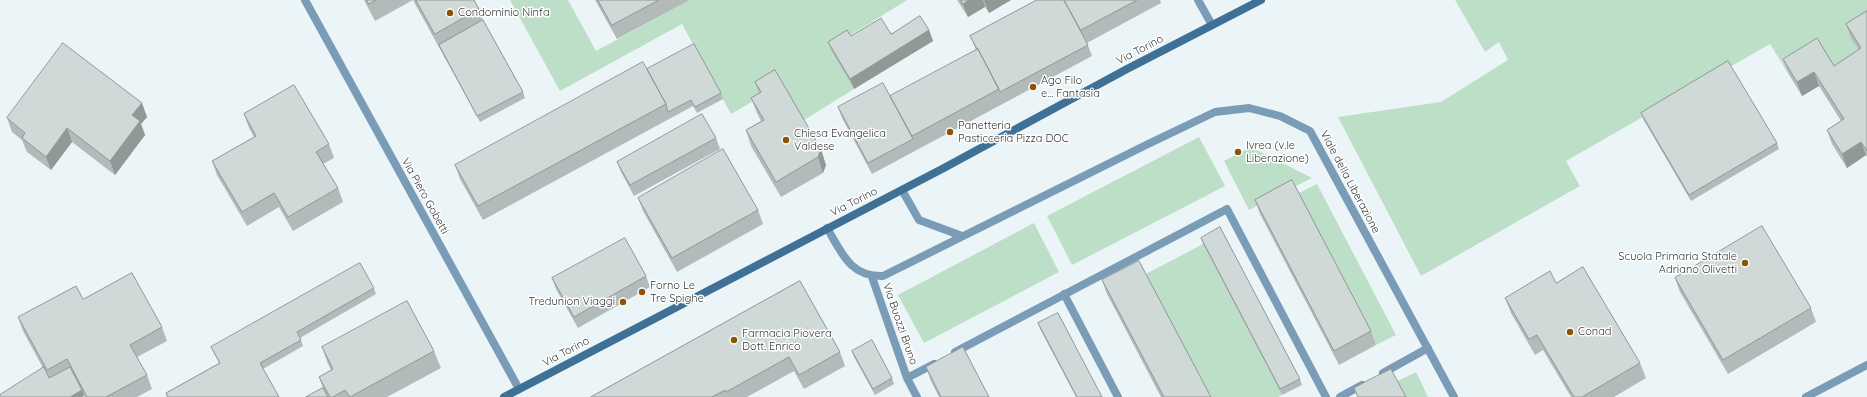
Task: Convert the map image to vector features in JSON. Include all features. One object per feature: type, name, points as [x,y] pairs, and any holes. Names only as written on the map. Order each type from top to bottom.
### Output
[{"type":"street","name":"Via Piero Gobetti","points":[[305,0],[519,389]]},
{"type":"street","name":"Via Piero Gobetti","points":[[312,0],[312,13]]},
{"type":"street","points":[[1198,0],[1212,25]]},
{"type":"street","name":"Via Torino","points":[[504,397],[902,190],[1261,0]]},
{"type":"street","name":"Viale della Liberazione","points":[[872,277],[883,276],[1215,112],[1249,108],[1280,116],[1310,131],[1454,397]]},
{"type":"street","points":[[902,190],[919,220],[962,236]]},
{"type":"street","points":[[907,378],[1064,294],[1228,210],[1326,397]]},
{"type":"street","points":[[827,228],[844,256],[857,271],[872,277]]},
{"type":"street","name":"Via Buozzi Bruno","points":[[872,277],[907,378],[917,397]]},
{"type":"street","points":[[1064,294],[1118,397]]},
{"type":"street","points":[[1340,397],[1428,348]]},
{"type":"street","points":[[1806,397],[1867,365]]},
{"type":"street","name":"Viale della Liberazione","points":[[1448,388],[1459,397]]},
{"type":"green space","points":[[510,0],[568,0],[596,51],[690,0],[907,0],[849,36],[832,52],[854,89],[801,122],[780,86],[731,114],[682,24],[560,91]]},
{"type":"green space","points":[[1455,0],[1867,0],[1867,62],[1839,80],[1822,52],[1788,73],[1770,44],[1566,161],[1580,186],[1421,276],[1338,117],[1441,102],[1508,60],[1499,42],[1485,52]]},
{"type":"green space","points":[[1199,137],[1225,186],[1072,265],[1047,216]]},
{"type":"green space","points":[[1251,147],[1312,178],[1249,210],[1224,161]]},
{"type":"green space","points":[[1317,184],[1396,335],[1376,345],[1297,194]]},
{"type":"green space","points":[[1034,223],[1059,272],[924,343],[898,295]]},
{"type":"green space","points":[[1203,244],[1282,395],[1278,397],[1208,397],[1144,275]]},
{"type":"green space","points":[[1416,372],[1428,397],[1404,397],[1396,382]]},
{"type":"building","points":[[367,0],[376,0],[369,4]]},
{"type":"building","points":[[416,0],[474,0],[479,9],[435,34]]},
{"type":"building","points":[[598,0],[659,0],[612,25]]},
{"type":"building","points":[[961,0],[969,0],[963,4]]},
{"type":"building","points":[[1037,0],[1064,0],[1088,45],[1000,92],[970,36]]},
{"type":"building","points":[[1064,0],[1137,0],[1081,30]]},
{"type":"building","points":[[1867,11],[1867,151],[1861,142],[1842,154],[1827,130],[1844,119],[1814,72],[1797,82],[1783,59],[1817,38],[1834,66],[1861,48],[1846,24]]},
{"type":"building","points":[[920,16],[929,30],[850,79],[828,42],[847,30],[851,36],[881,18],[891,34]]},
{"type":"building","points":[[483,20],[523,92],[477,116],[439,45]]},
{"type":"building","points":[[63,43],[142,103],[132,115],[140,121],[110,161],[67,128],[46,157],[22,138],[25,133],[7,118]]},
{"type":"building","points":[[694,44],[721,93],[695,107],[691,100],[668,112],[666,104],[647,69]]},
{"type":"building","points":[[978,49],[999,89],[912,136],[890,96]]},
{"type":"building","points":[[1728,61],[1777,143],[1689,195],[1641,113]]},
{"type":"building","points":[[643,62],[666,104],[478,206],[455,165]]},
{"type":"building","name":"Chiesa Evangelica Valdese","points":[[775,70],[821,149],[818,157],[776,182],[746,130],[764,120],[751,98],[761,92],[755,82]]},
{"type":"building","points":[[883,83],[913,139],[868,163],[838,107]]},
{"type":"building","points":[[294,85],[329,144],[316,152],[338,188],[288,217],[274,193],[242,212],[212,161],[256,136],[244,114]]},
{"type":"building","points":[[702,114],[716,138],[630,185],[617,162]]},
{"type":"building","points":[[723,149],[758,210],[672,258],[638,198]]},
{"type":"building","points":[[1292,180],[1371,331],[1334,351],[1255,200]]},
{"type":"building","points":[[1762,226],[1811,308],[1723,360],[1675,278]]},
{"type":"building","points":[[1220,227],[1300,379],[1280,389],[1201,238]]},
{"type":"building","points":[[625,238],[646,276],[574,317],[552,278]]},
{"type":"building","points":[[1139,261],[1211,397],[1164,397],[1102,280]]},
{"type":"building","points":[[360,263],[374,288],[297,332],[301,340],[260,363],[279,397],[168,397],[166,393],[220,363],[211,347]]},
{"type":"building","name":"Conad","points":[[1583,267],[1640,363],[1582,397],[1574,397],[1537,335],[1529,339],[1505,298],[1550,271],[1556,283]]},
{"type":"building","points":[[132,273],[162,327],[130,345],[147,375],[106,397],[87,397],[67,359],[47,370],[18,317],[76,286],[83,299]]},
{"type":"building","points":[[800,281],[840,352],[799,375],[789,357],[726,392],[725,390],[712,397],[591,397]]},
{"type":"building","points":[[407,301],[434,351],[350,397],[345,390],[333,397],[330,397],[319,377],[333,369],[322,347]]},
{"type":"building","points":[[1058,313],[1102,397],[1077,397],[1038,323]]},
{"type":"building","points":[[872,340],[892,378],[873,389],[852,351]]},
{"type":"building","points":[[963,347],[989,397],[941,397],[926,367]]},
{"type":"building","points":[[44,367],[49,378],[70,367],[82,390],[70,397],[0,397],[0,395]]},
{"type":"building","points":[[1391,369],[1406,397],[1358,397],[1354,388]]},
{"type":"building","points":[[323,388],[328,397],[306,397]]},
{"type":"place","name":"Condominio Ninfa","points":[[450,13]]},
{"type":"place","name":"Ago Filo e... Fantasia","points":[[1033,87]]},
{"type":"place","name":"Panetteria Pasticceria Pizza DOC","points":[[950,132]]},
{"type":"place","name":"Chiesa Evangelica Valdese","points":[[786,140]]},
{"type":"place","name":"Ivrea (v.le Liberazione)","points":[[1238,152]]},
{"type":"place","name":"Scuola Primaria Statale Adriano Olivetti","points":[[1745,263]]},
{"type":"place","name":"Forno Le Tre Spighe","points":[[642,292]]},
{"type":"place","name":"Tredunion Viaggi","points":[[623,302]]},
{"type":"place","name":"Conad","points":[[1570,332]]},
{"type":"place","name":"Farmacia Piovera Dott. Enrico","points":[[734,340]]}]
